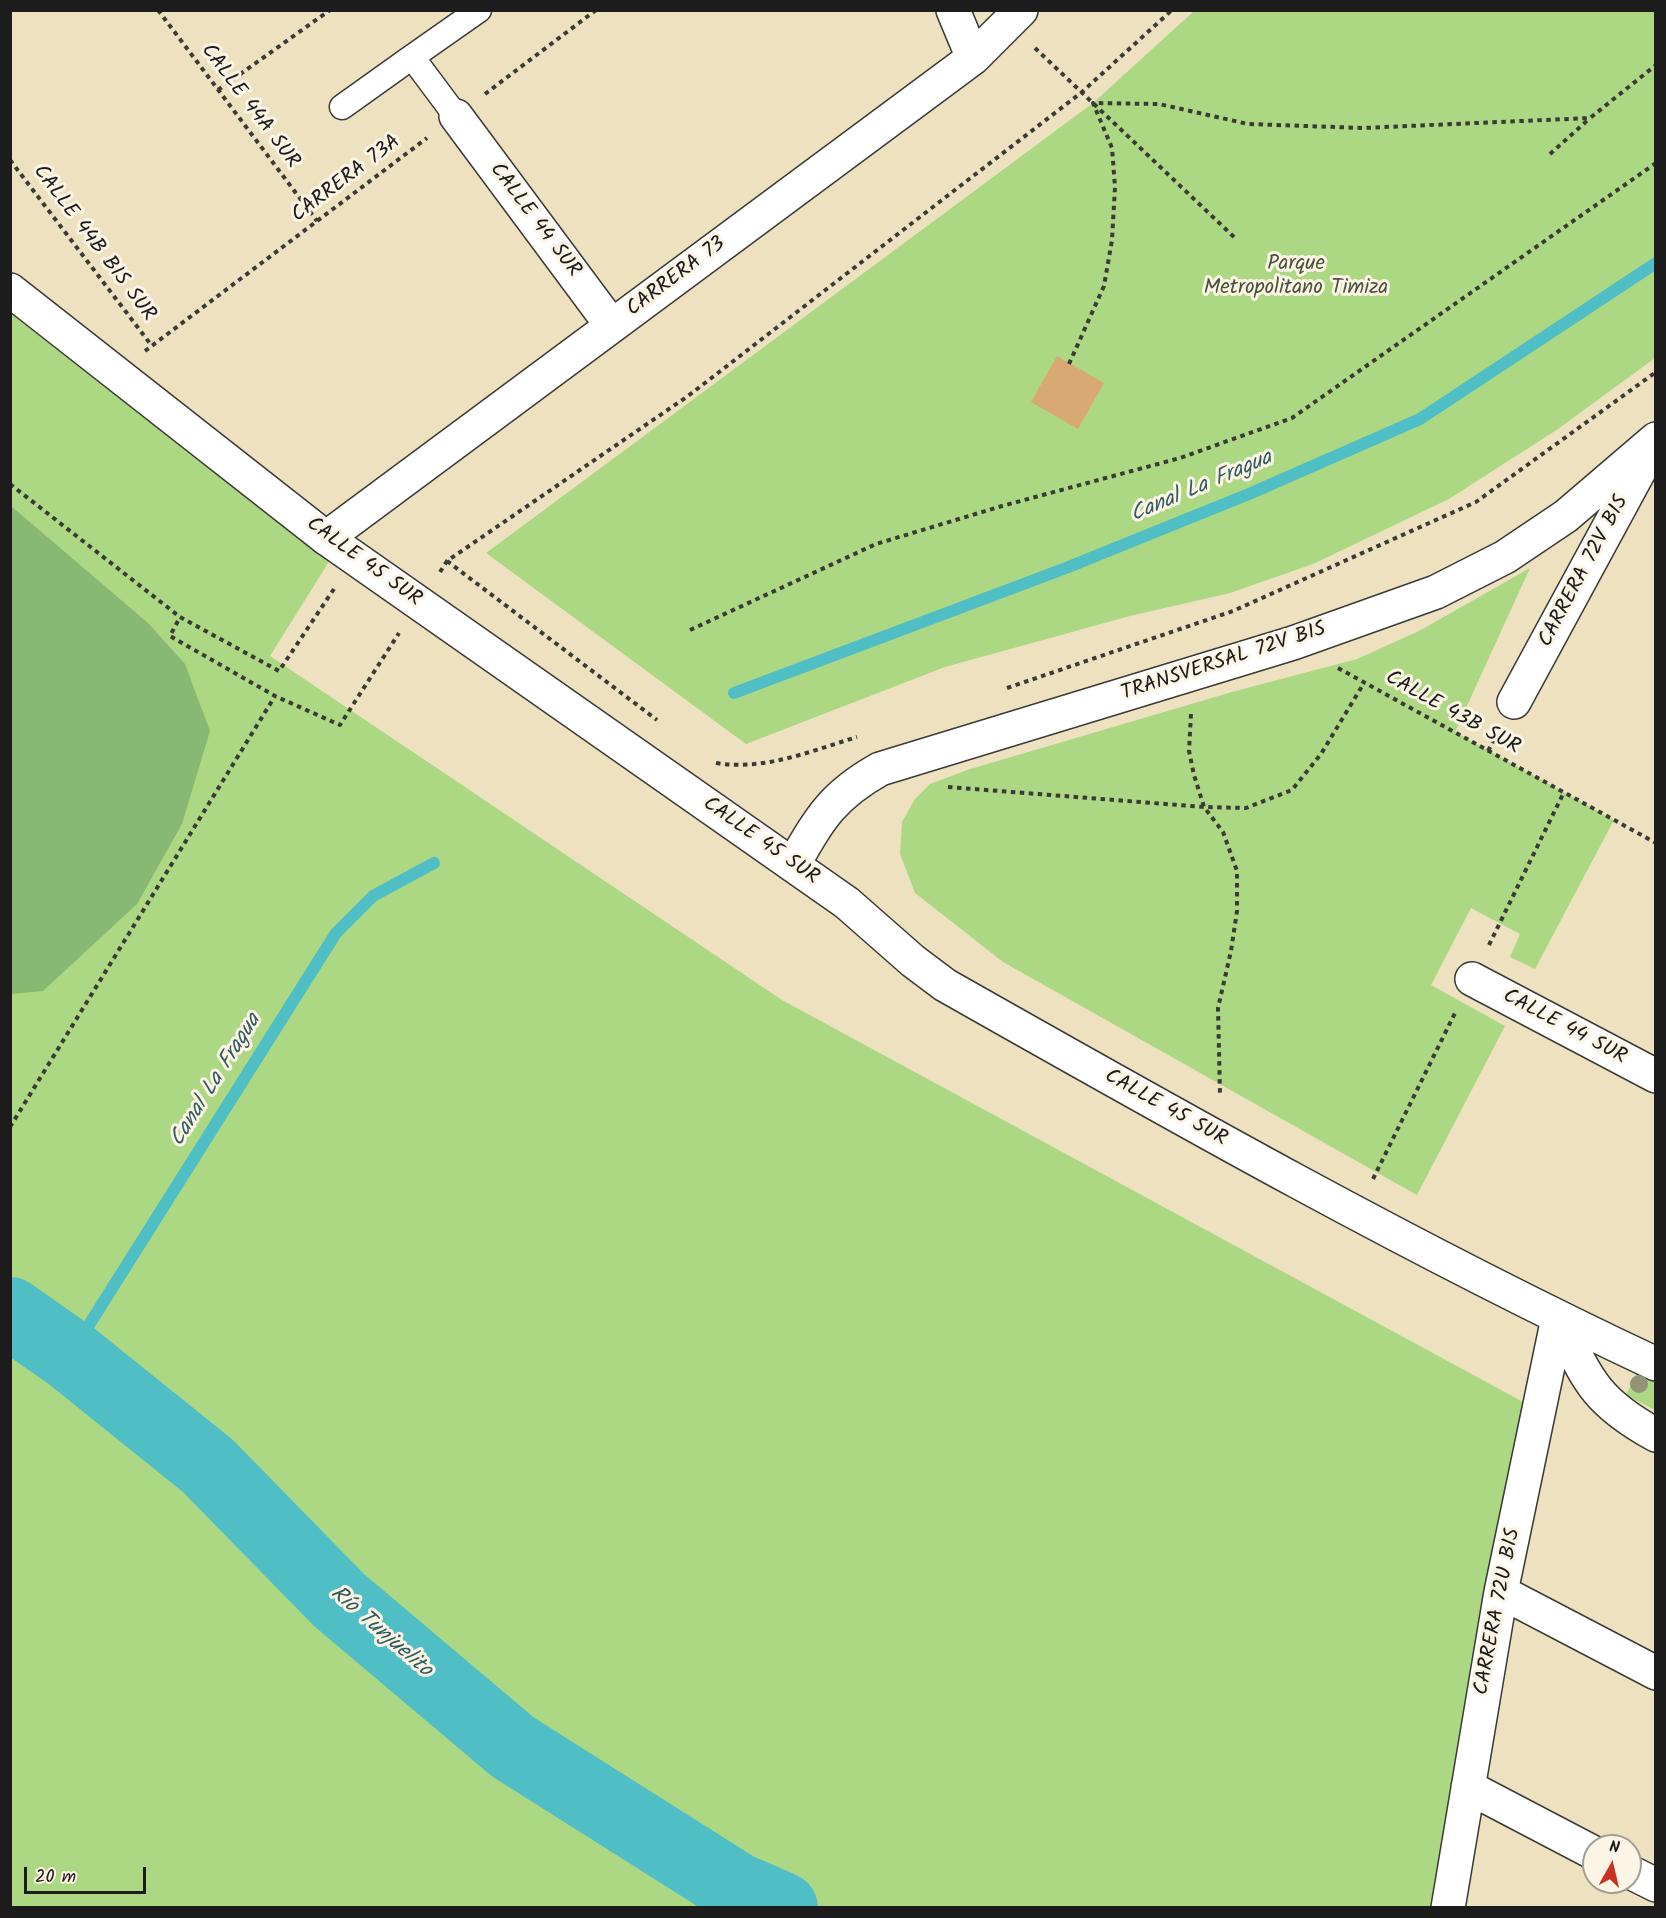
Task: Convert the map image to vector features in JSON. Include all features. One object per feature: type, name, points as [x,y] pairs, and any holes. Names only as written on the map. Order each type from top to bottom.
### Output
[{"type":"street","points":[[953,10],[973,58]]},
{"type":"street","name":"CARRERA 73","points":[[326,538],[973,58],[1015,17]]},
{"type":"street","name":"CALLE 44 SUR","points":[[456,116],[612,326]]},
{"type":"street","name":"CALLE 45 SUR","points":[[10,290],[326,538],[847,903],[913,961],[945,985],[1161,1108],[1558,1318],[1656,1364]]},
{"type":"street","name":"TRANSVERSAL 72V BIS","points":[[793,865],[821,817],[852,785],[880,769],[1293,643],[1436,592],[1505,557],[1566,516],[1656,441]]},
{"type":"street","name":"CARRERA 72V BIS","points":[[1514,702],[1656,441]]},
{"type":"street","name":"CALLE 44 SUR","points":[[1472,979],[1656,1076]]},
{"type":"street","points":[[1558,1318],[1587,1378],[1605,1402],[1626,1419],[1656,1435]]},
{"type":"street","name":"CARRERA 72U BIS","points":[[1448,1908],[1501,1592],[1558,1318]]},
{"type":"street","points":[[1501,1592],[1656,1673]]},
{"type":"street","points":[[1468,1787],[1582,1847]]},
{"type":"street","points":[[1642,1878],[1656,1885]]},
{"type":"lane","points":[[342,106],[479,10]]},
{"type":"lane","points":[[412,57],[456,116]]},
{"type":"path","name":"CALLE 44A SUR","points":[[158,10],[317,221]]},
{"type":"path","points":[[218,90],[330,10]]},
{"type":"path","name":"CARRERA 73A","points":[[116,372],[596,10]]},
{"type":"path","points":[[180,617],[170,636],[275,696],[340,725],[447,561],[688,396],[1082,92],[1172,10]]},
{"type":"path","points":[[1015,17],[1082,92],[1234,237]]},
{"type":"path","points":[[1550,154],[1590,118],[1656,65]]},
{"type":"path","points":[[1093,102],[1159,104],[1248,124],[1363,128],[1590,118]]},
{"type":"path","points":[[1069,364],[1104,286],[1112,240],[1115,187],[1112,148],[1093,102]]},
{"type":"path","name":"CALLE 44B BIS SUR","points":[[10,160],[152,346]]},
{"type":"path","points":[[690,630],[876,544],[1179,458],[1292,418],[1656,163]]},
{"type":"path","points":[[996,692],[1233,611],[1476,502],[1656,372]]},
{"type":"path","points":[[10,484],[180,617],[279,671],[354,558]]},
{"type":"path","points":[[447,561],[660,723]]},
{"type":"path","points":[[1233,611],[1243,617]]},
{"type":"path","name":"CALLE 43B SUR","points":[[1293,643],[1656,843]]},
{"type":"path","points":[[921,758],[950,789],[1246,808],[1292,790],[1321,753],[1364,683]]},
{"type":"path","points":[[10,1127],[275,696]]},
{"type":"path","points":[[1191,706],[1188,751],[1204,807],[1223,832],[1237,871],[1237,911],[1218,1008],[1220,1094]]},
{"type":"path","points":[[713,763],[738,767],[764,764],[861,736]]},
{"type":"green space","name":"Parque Metropolitano Timiza","points":[[1194,11],[1655,11],[1655,358],[1558,429],[1449,499],[1313,564],[1230,593],[1130,616],[945,667],[746,744],[486,553],[1093,103]]},
{"type":"green space","points":[[10,311],[330,560],[270,656],[782,1000],[1525,1403],[1435,1907],[11,1907]]},
{"type":"green space","points":[[11,506],[148,623],[185,664],[210,731],[182,824],[137,904],[43,991],[11,994]]},
{"type":"green space","points":[[1530,568],[1455,732],[1614,820],[1535,969],[1510,957],[1520,934],[1471,908],[1431,985],[1505,1026],[1417,1195],[1003,962],[915,893],[900,854],[902,822],[915,799],[930,784],[967,770],[1232,692],[1357,659],[1419,631]]},
{"type":"green space","points":[[1638,1371],[1655,1380],[1655,1410],[1626,1395]]},
{"type":"building","points":[[1057,356],[1104,383],[1078,429],[1031,402]]},
{"type":"waterway","name":"Canal La Fragua","points":[[734,693],[1066,568],[1249,494],[1420,419],[1656,263]]},
{"type":"waterway","name":"Canal La Fragua","points":[[70,1355],[336,933],[373,896],[434,863]]},
{"type":"waterway","name":"Río Tunjuelito","points":[[10,1313],[70,1355],[208,1466],[339,1600],[513,1747],[736,1888],[782,1908]]}]
